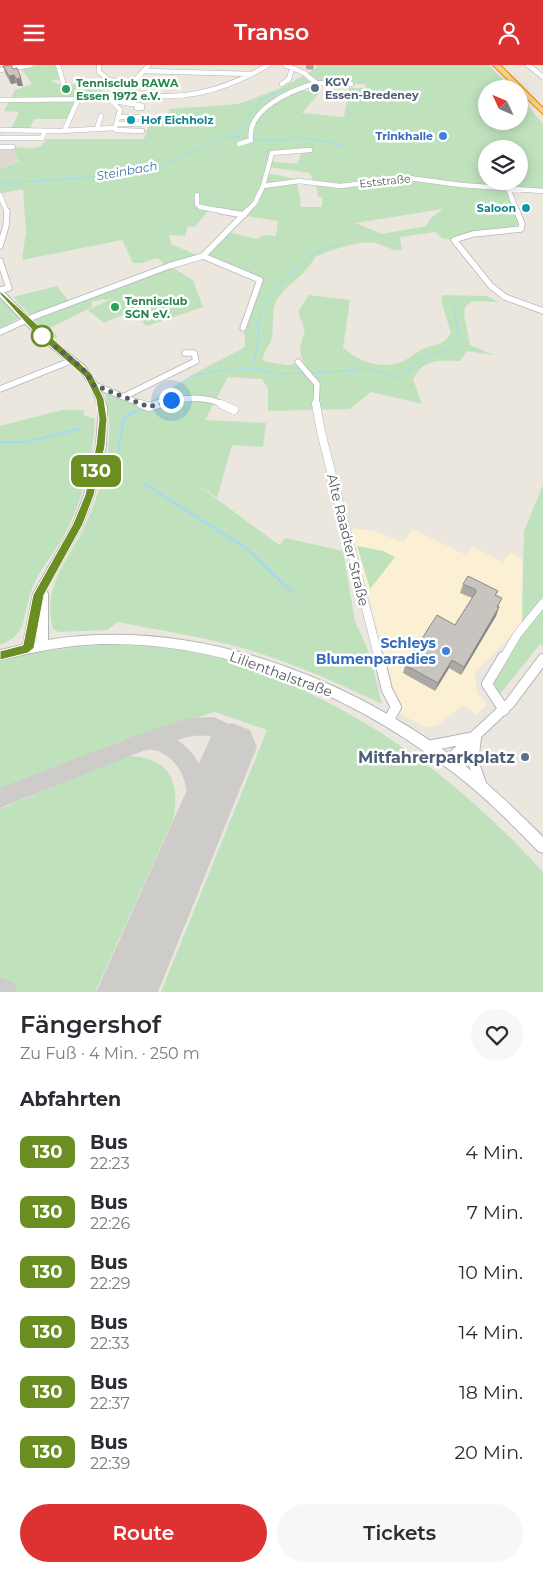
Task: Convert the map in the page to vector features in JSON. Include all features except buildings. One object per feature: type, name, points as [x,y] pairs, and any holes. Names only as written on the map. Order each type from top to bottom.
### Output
[{"type":"highway","points":[[496,65],[543,112]]},
{"type":"highway","points":[[502,65],[543,106]]},
{"type":"main road","points":[[0,291],[25,319],[72,360],[94,385],[103,407],[96,472],[78,524],[38,595],[28,648]]},
{"type":"main road","points":[[42,645],[45,584]]},
{"type":"main road","name":"Lilienthalstraße","points":[[0,655],[42,645],[101,639],[128,639],[177,644],[218,652],[304,679],[389,720],[428,746],[505,806],[543,845]]},
{"type":"street","points":[[0,70],[32,65]]},
{"type":"street","points":[[58,65],[62,82]]},
{"type":"street","points":[[99,65],[98,72],[105,78],[132,85]]},
{"type":"street","points":[[149,65],[125,91],[154,95],[195,96],[216,91],[268,65]]},
{"type":"street","points":[[285,65],[316,83]]},
{"type":"street","points":[[528,65],[543,77]]},
{"type":"street","points":[[282,84],[289,79],[292,68]]},
{"type":"street","points":[[534,70],[543,71]]},
{"type":"street","points":[[145,71],[253,74]]},
{"type":"street","points":[[239,144],[251,140],[250,131],[256,119],[268,107],[298,89],[316,83],[351,84]]},
{"type":"street","points":[[0,100],[112,100],[139,109]]},
{"type":"street","points":[[65,129],[78,100]]},
{"type":"street","points":[[112,100],[120,107],[116,130],[142,131]]},
{"type":"street","points":[[97,128],[101,116]]},
{"type":"street","points":[[119,117],[147,117]]},
{"type":"street","points":[[2,130],[62,131],[65,129],[142,123]]},
{"type":"street","points":[[0,138],[42,138],[45,131]]},
{"type":"street","points":[[0,147],[13,147]]},
{"type":"street","points":[[0,332],[25,319],[169,266],[203,256],[244,215],[258,198],[272,153],[276,151],[310,150]]},
{"type":"street","name":"Eststraße","points":[[263,185],[304,181],[340,186],[409,178],[478,185]]},
{"type":"street","points":[[509,190],[522,224],[521,229],[473,234],[454,240],[491,286],[505,297],[543,311]]},
{"type":"street","name":"Eststraße","points":[[528,190],[543,191]]},
{"type":"street","points":[[0,195],[7,209],[8,222],[0,246]]},
{"type":"street","points":[[197,195],[197,204],[200,207],[244,215]]},
{"type":"street","points":[[203,256],[260,280],[243,328]]},
{"type":"street","points":[[0,261],[9,287],[0,291]]},
{"type":"street","points":[[125,397],[151,381],[181,372],[197,359],[194,353],[185,353]]},
{"type":"street","points":[[0,389],[72,360]]},
{"type":"street","name":"Alte Raadter Straße","points":[[298,362],[317,384],[316,407],[321,432],[387,690],[392,696],[396,707],[389,720]]},
{"type":"street","points":[[94,385],[149,407],[171,400],[203,398],[214,400],[234,410]]},
{"type":"street","points":[[504,709],[487,684],[517,635],[543,603]]},
{"type":"street","points":[[452,764],[476,736],[504,709],[543,659]]},
{"type":"street","points":[[428,746],[476,736]]},
{"type":"street","points":[[476,736],[471,752],[472,764],[484,789]]},
{"type":"street","points":[[452,764],[471,752]]},
{"type":"shaded area","points":[[0,148],[13,148],[17,158],[21,159],[0,169]]},
{"type":"shaded area","points":[[351,528],[373,531],[403,542],[413,529],[466,555],[473,547],[503,562],[510,553],[522,558],[522,623],[475,674],[477,693],[487,704],[476,715],[463,705],[437,726],[424,727],[399,713]]},
{"type":"green space","points":[[57,65],[61,79],[51,81],[64,86],[83,83],[116,95],[111,98],[78,99],[69,119],[34,119],[30,129],[11,129],[19,112],[4,111],[15,90],[32,84],[21,68]]},
{"type":"green space","points":[[315,65],[489,65],[503,80],[478,80],[478,130],[528,130],[528,106],[543,124],[543,191],[528,190],[528,140],[478,140],[478,190],[509,190],[522,227],[485,232],[454,240],[443,239],[435,232],[400,237],[402,250],[391,249],[370,242],[354,244],[315,257],[312,263],[282,292],[276,302],[273,331],[263,361],[286,365],[297,364],[314,381],[315,387],[320,387],[306,367],[300,349],[305,331],[298,312],[309,295],[350,300],[343,348],[367,362],[380,365],[402,362],[425,348],[443,342],[448,337],[451,333],[442,304],[442,295],[487,296],[499,302],[473,301],[465,307],[464,315],[470,345],[494,355],[467,351],[460,361],[433,362],[422,367],[413,379],[422,404],[371,392],[350,409],[268,411],[268,388],[262,379],[228,377],[205,420],[266,423],[263,447],[232,445],[217,498],[187,477],[279,545],[285,538],[343,551],[355,621],[370,655],[382,704],[299,667],[246,649],[215,641],[118,622],[107,630],[59,632],[53,629],[50,613],[54,586],[93,508],[107,457],[109,422],[103,389],[146,404],[192,375],[245,347],[244,328],[260,280],[204,256],[228,232],[257,239],[265,235],[276,236],[278,221],[209,210],[195,227],[188,226],[185,236],[169,235],[171,244],[201,257],[170,266],[193,280],[203,307],[147,326],[129,312],[104,323],[88,310],[113,298],[103,299],[92,302],[92,307],[50,328],[58,337],[53,339],[32,319],[167,267],[158,258],[141,263],[133,263],[122,240],[22,260],[26,232],[23,189],[0,195],[0,169],[19,161],[13,149],[40,147],[46,139],[144,139],[151,118],[167,117],[170,109],[239,104],[281,88],[317,67]],"holes":[[[315,84],[365,84],[366,88],[349,88],[344,117],[302,113],[319,93],[301,90]],[[303,150],[297,164],[270,161],[276,151]],[[268,167],[310,173],[313,182],[316,183],[318,197],[322,197],[322,207],[301,207],[297,179],[266,173]],[[443,209],[430,219],[426,226],[382,234],[355,223]]]},
{"type":"green space","points":[[57,286],[69,302],[31,316],[13,297]]},
{"type":"green space","points":[[0,295],[19,318],[0,330]]},
{"type":"green space","points":[[62,410],[84,410],[84,415],[95,419],[92,450],[86,480],[70,523],[35,582],[20,629],[16,636],[0,645],[0,426]]},
{"type":"green space","points":[[543,485],[543,597],[522,623],[524,531]]},
{"type":"green space","points":[[357,546],[383,551],[395,557],[370,589]]},
{"type":"green space","points":[[543,608],[543,646],[540,644],[501,693],[493,686],[518,638]]},
{"type":"green space","points":[[123,644],[165,648],[225,659],[284,678],[284,682],[357,718],[391,739],[456,788],[486,814],[543,872],[543,992],[161,992],[267,730],[215,712],[121,741],[0,790],[0,661],[61,649]]},
{"type":"green space","points":[[131,756],[156,762],[164,768],[174,784],[175,807],[173,820],[95,992],[0,992],[0,809],[117,760]]},
{"type":"waterway","name":"Steinbach","points":[[2,183],[84,178],[160,166],[238,132],[262,99],[287,89]]},
{"type":"waterway","points":[[231,136],[271,141],[299,137],[342,145]]},
{"type":"waterway","points":[[253,368],[259,336],[258,322],[267,300],[283,281],[315,252],[334,246]]},
{"type":"waterway","points":[[313,373],[372,369],[399,379],[420,360],[449,349],[460,340],[453,307],[461,301]]},
{"type":"waterway","points":[[156,401],[192,376],[236,368],[253,368]]},
{"type":"waterway","points":[[253,368],[278,374],[305,373]]},
{"type":"waterway","points":[[118,451],[124,417],[141,409]]},
{"type":"waterway","points":[[0,442],[26,442],[79,429]]},
{"type":"waterway","points":[[143,483],[246,548],[293,593]]},
{"type":"taxiway","points":[[0,798],[142,742],[189,727],[214,726],[230,735],[232,747]]},
{"type":"taxiway","points":[[149,740],[162,742],[177,751],[189,766],[195,778],[197,791],[196,819],[184,859]]},
{"type":"taxiway","points":[[0,989],[5,992]]},
{"type":"runway","points":[[127,992],[232,747]]},
{"type":"bus line","name":"130","points":[[0,293],[37,331],[89,376],[103,407],[103,419],[101,446],[89,495],[78,524],[38,595],[28,648],[0,655]]},
{"type":"place","name":"KGV Essen-Bredeney","points":[[315,88]]},
{"type":"place","name":"Tennisclub RAWA Essen 1972 e.V.","points":[[66,89]]},
{"type":"place","name":"Hof Eichholz","points":[[131,120]]},
{"type":"place","name":"Trinkhalle","points":[[443,136]]},
{"type":"place","name":"Saloon","points":[[526,208]]},
{"type":"place","name":"Tennisclub SGN eV.","points":[[115,307]]},
{"type":"place","name":"Schleys Blumenparadies","points":[[446,651]]},
{"type":"place","name":"Mitfahrerparkplatz","points":[[525,757]]},
{"type":"route","points":[[42,336],[82,368],[94,385],[149,407],[171,400]]}]
